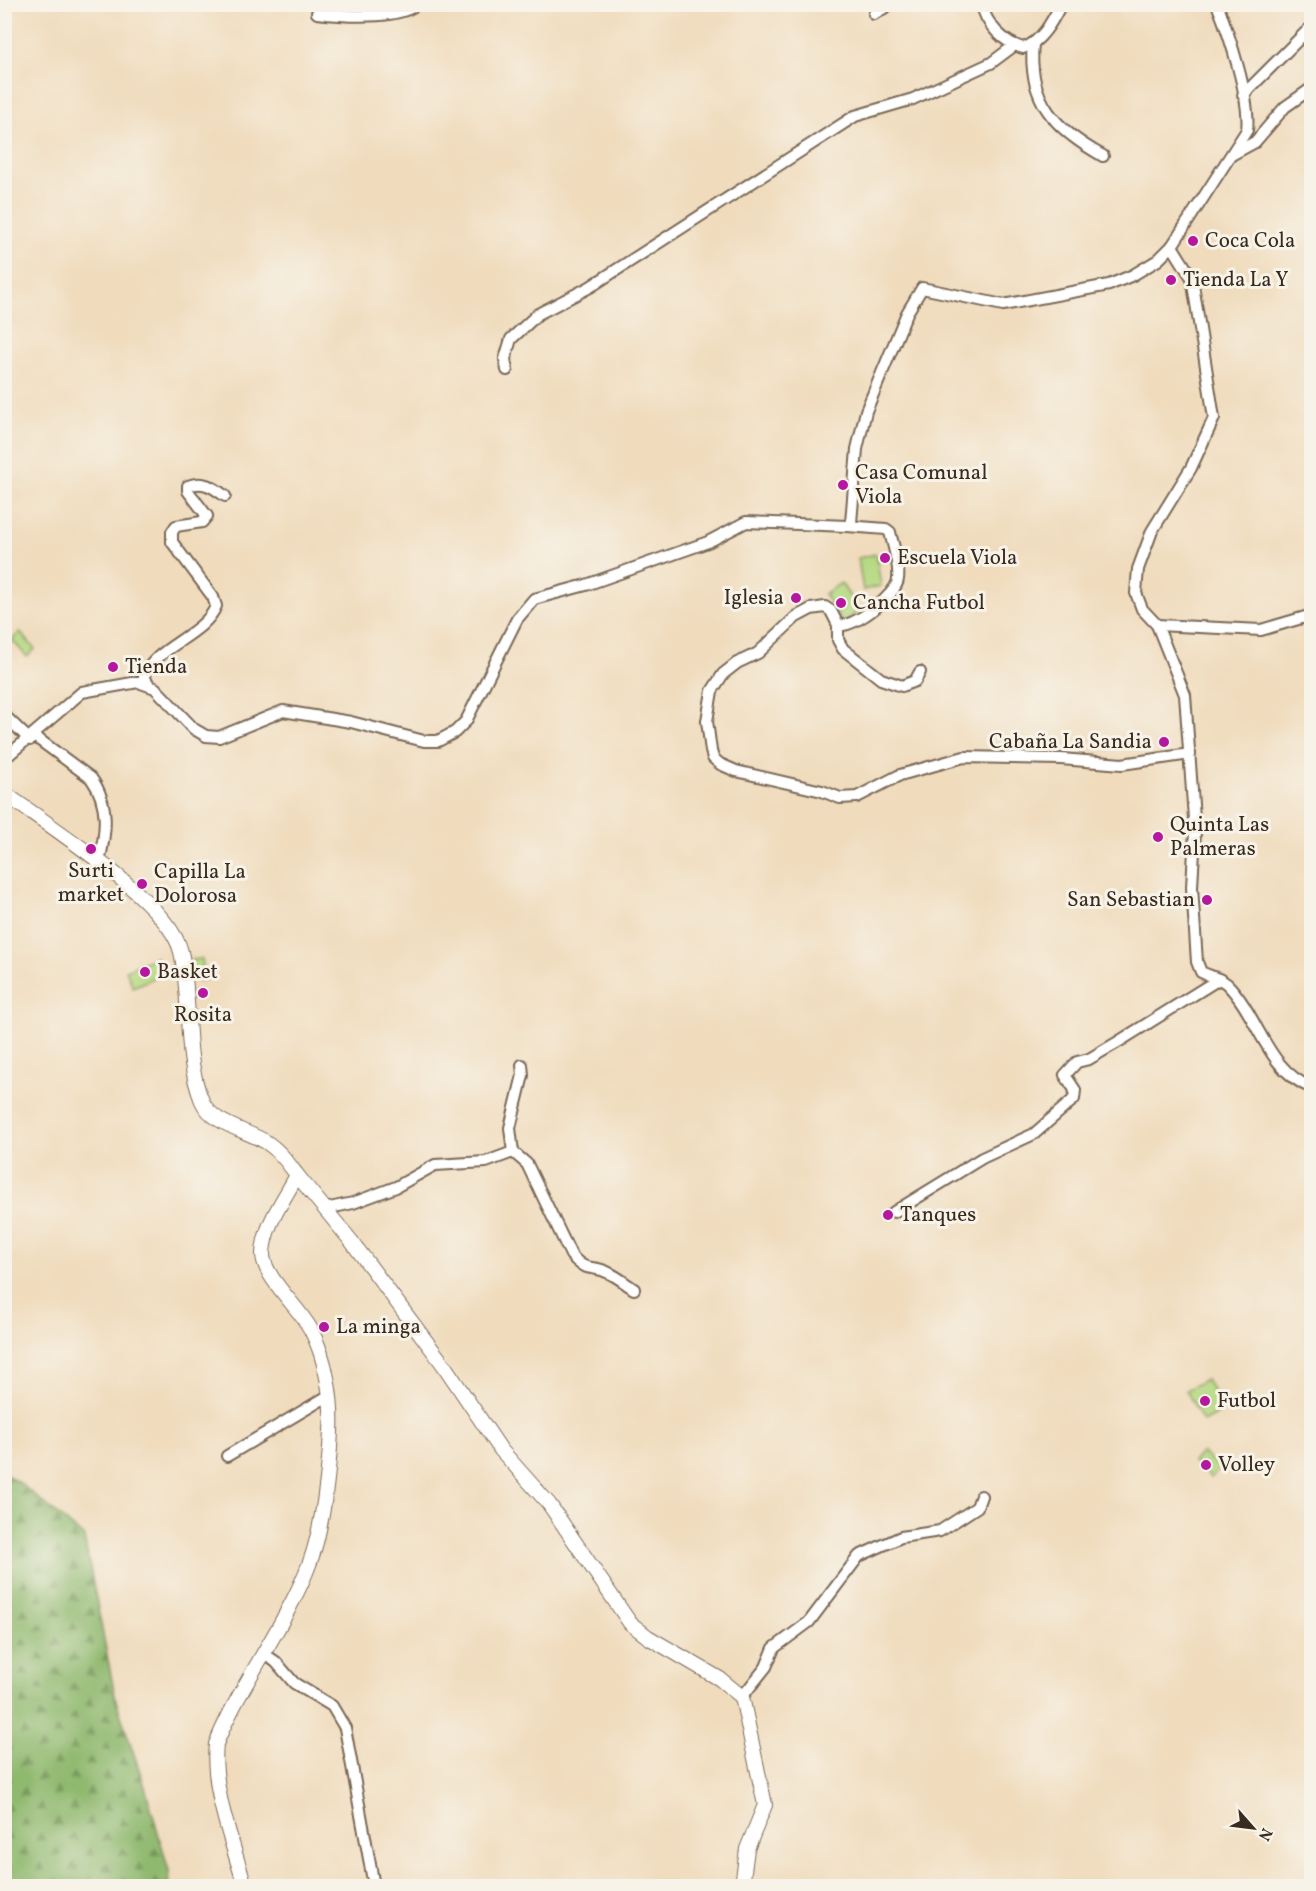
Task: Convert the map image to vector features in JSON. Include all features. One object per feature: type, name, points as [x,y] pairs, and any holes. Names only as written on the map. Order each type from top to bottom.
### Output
[{"type":"street","points":[[317,13],[400,12],[417,4]]},
{"type":"street","points":[[874,14],[891,4]]},
{"type":"street","points":[[982,4],[992,27],[1015,45],[1023,48],[1033,44],[1050,25],[1061,4]]},
{"type":"street","points":[[847,526],[851,523],[853,516],[857,449],[866,411],[907,313],[922,288],[1003,305],[1109,285],[1133,275],[1158,260],[1172,246],[1233,154],[1246,130],[1248,117],[1233,52],[1217,4]]},
{"type":"street","points":[[1242,95],[1311,26]]},
{"type":"street","points":[[1033,44],[1030,66],[1033,80],[1045,107],[1064,132],[1103,156]]},
{"type":"street","points":[[507,370],[504,359],[511,339],[538,314],[590,287],[855,116],[912,99],[991,63],[1012,50],[1015,45]]},
{"type":"street","points":[[1233,154],[1255,142],[1285,107],[1311,88]]},
{"type":"street","points":[[1172,246],[1191,278],[1214,418],[1191,468],[1152,531],[1142,555],[1136,593],[1142,609],[1157,625],[1185,695],[1195,832],[1192,887],[1194,942],[1202,972],[1226,984],[1241,1002],[1258,1034],[1291,1077],[1311,1088]]},
{"type":"street","points":[[225,496],[213,487],[203,484],[188,486],[188,491],[207,516],[202,522],[176,526],[172,532],[172,542],[213,597],[216,606],[197,628],[148,670],[144,677],[148,683],[163,694],[194,729],[206,736],[219,737],[283,711],[351,722],[424,741],[438,741],[455,732],[466,721],[517,619],[534,599],[586,585],[708,542],[746,522],[847,526],[886,529],[890,532],[898,579],[889,596],[851,625],[838,625]]},
{"type":"street","points":[[920,672],[915,681],[902,686],[881,679],[843,649],[838,640],[838,625],[825,608],[811,609],[796,617],[758,653],[736,663],[723,674],[712,691],[708,711],[712,758],[736,771],[822,791],[840,798],[857,797],[900,775],[964,757],[1061,759],[1122,764],[1190,754]]},
{"type":"street","points":[[1157,625],[1261,630],[1311,615]]},
{"type":"street","points":[[4,759],[32,738],[82,692],[114,684],[148,683]]},
{"type":"street","points":[[4,715],[32,738],[92,778],[103,800],[106,832],[99,862]]},
{"type":"street","points":[[4,793],[99,862],[162,918],[176,936],[185,972],[188,1022],[202,1101],[217,1118],[267,1142],[284,1158],[443,1364],[501,1450],[549,1504],[630,1623],[648,1637],[720,1679],[742,1697],[765,1805],[747,1849],[742,1887]]},
{"type":"street","points":[[894,1212],[982,1158],[1034,1134],[1074,1099],[1074,1090],[1065,1075],[1077,1062],[1089,1059],[1108,1048],[1218,979]]},
{"type":"street","points":[[522,1065],[523,1075],[510,1128],[513,1152],[527,1164],[571,1256],[587,1270],[608,1272],[634,1289]]},
{"type":"street","points":[[325,1209],[353,1203],[396,1187],[435,1165],[486,1162],[513,1152]]},
{"type":"street","points":[[245,1887],[225,1818],[215,1756],[220,1733],[306,1571],[313,1550],[326,1485],[332,1429],[322,1356],[314,1335],[292,1301],[269,1273],[263,1255],[266,1237],[274,1217],[297,1175]]},
{"type":"street","points":[[227,1456],[328,1396]]},
{"type":"street","points":[[742,1697],[766,1667],[774,1648],[809,1622],[859,1556],[901,1537],[940,1531],[977,1507],[981,1496]]},
{"type":"street","points":[[263,1653],[276,1662],[294,1683],[332,1706],[345,1728],[374,1887]]},
{"type":"green space","points":[[876,554],[881,586],[863,590],[858,558]]},
{"type":"green space","name":"Cancha Futbol","points":[[841,583],[859,611],[842,622],[824,594]]},
{"type":"green space","points":[[20,632],[35,649],[27,657],[12,640]]},
{"type":"green space","name":"Basket","points":[[156,957],[163,974],[133,987],[126,970]]},
{"type":"green space","points":[[202,959],[205,980],[192,981],[190,960]]},
{"type":"green space","name":"Futbol","points":[[1206,1379],[1223,1411],[1203,1422],[1186,1390]]},
{"type":"green space","name":"Volley","points":[[1202,1452],[1220,1468],[1211,1478],[1193,1462]]},
{"type":"green space","points":[[5,1474],[21,1484],[84,1537],[116,1701],[145,1787],[169,1871],[170,1886],[5,1886]]},
{"type":"place","name":"Coca Cola","points":[[1193,241]]},
{"type":"place","name":"Tienda La Y","points":[[1171,280]]},
{"type":"place","name":"Casa Comunal Viola","points":[[843,485]]},
{"type":"place","name":"Escuela Viola","points":[[885,558]]},
{"type":"place","name":"Iglesia","points":[[796,598]]},
{"type":"place","name":"Cancha Futbol","points":[[841,603]]},
{"type":"place","name":"Tienda","points":[[113,667]]},
{"type":"place","name":"Cabaña La Sandia","points":[[1164,742]]},
{"type":"place","name":"Quinta Las Palmeras","points":[[1158,837]]},
{"type":"place","name":"Surti market","points":[[91,849]]},
{"type":"place","name":"Capilla La Dolorosa","points":[[142,884]]},
{"type":"place","name":"San Sebastian","points":[[1207,900]]},
{"type":"place","name":"Basket","points":[[145,972]]},
{"type":"place","name":"Rosita","points":[[203,993]]},
{"type":"place","name":"Tanques","points":[[888,1215]]},
{"type":"place","name":"La minga","points":[[324,1327]]},
{"type":"place","name":"Futbol","points":[[1205,1401]]},
{"type":"place","name":"Volley","points":[[1206,1465]]}]
